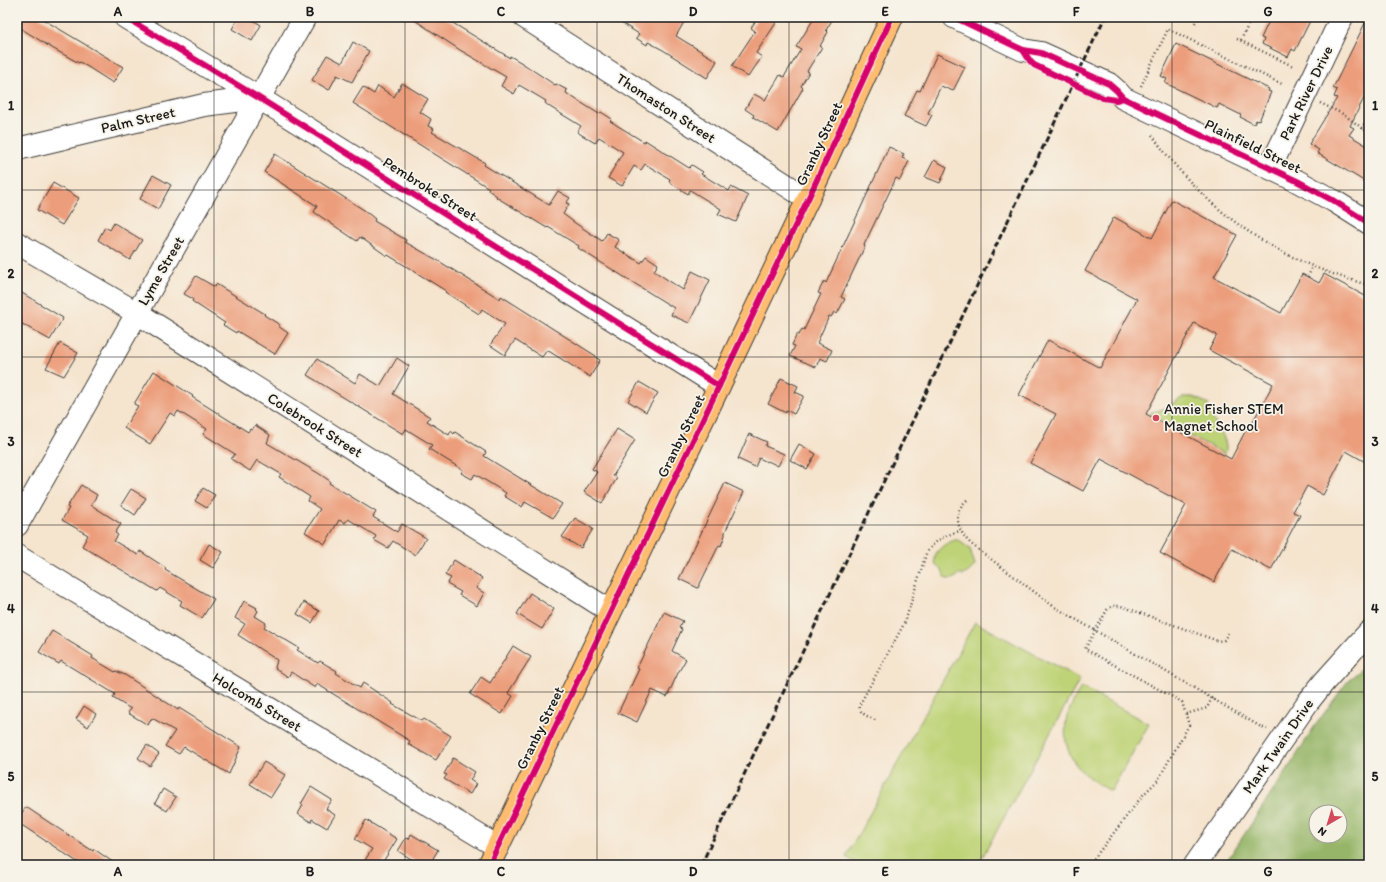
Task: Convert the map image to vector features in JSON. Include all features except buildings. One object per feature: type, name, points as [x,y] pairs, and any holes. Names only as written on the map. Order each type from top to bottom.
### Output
[{"type":"main road","name":"Granby Street","points":[[493,856],[808,199],[892,17]]},
{"type":"street","name":"Pembroke Street","points":[[125,17],[259,98],[719,386]]},
{"type":"street","name":"Lyme Street","points":[[17,525],[305,17]]},
{"type":"street","name":"Thomaston Street","points":[[524,17],[808,199]]},
{"type":"street","name":"Plainfield Street","points":[[954,17],[1023,50],[1034,65],[1110,100],[1123,98],[1270,168],[1334,201],[1369,223]]},
{"type":"street","name":"Park River Drive","points":[[1270,168],[1342,17]]},
{"type":"street","name":"Palm Street","points":[[17,149],[204,105],[259,98]]},
{"type":"street","name":"Colebrook Street","points":[[17,243],[136,313],[610,611]]},
{"type":"street","name":"Holcomb Street","points":[[17,556],[493,856]]},
{"type":"street","name":"Mark Twain Drive","points":[[1194,865],[1308,702],[1369,632]]},
{"type":"path","points":[[1195,23],[1198,17]]},
{"type":"path","points":[[1241,40],[1252,17]]},
{"type":"path","points":[[1141,86],[1168,29],[1284,85]]},
{"type":"path","points":[[1237,39],[1293,66]]},
{"type":"path","points":[[1319,103],[1343,114],[1369,133]]},
{"type":"path","points":[[1362,129],[1369,114]]},
{"type":"path","points":[[1152,135],[1170,159],[1212,204],[1240,225],[1267,243],[1312,267],[1346,279],[1369,285]]},
{"type":"path","points":[[1308,277],[1312,267]]},
{"type":"path","points":[[967,500],[961,507],[957,517],[960,531],[963,536],[1046,601],[1261,727],[1267,729],[1270,728]]},
{"type":"path","points":[[875,720],[862,713],[860,704],[905,622],[926,554],[941,538],[960,531]]},
{"type":"path","points":[[1089,865],[1143,795],[1158,780],[1189,725],[1182,702],[1085,649],[1095,630],[1107,610],[1112,606],[1117,605],[1218,641],[1224,640],[1228,633]]},
{"type":"path","points":[[1186,714],[1207,708],[1212,698]]},
{"type":"green space","points":[[1184,397],[1193,397],[1209,404],[1207,408],[1208,412],[1224,437],[1226,449],[1225,454],[1149,414],[1165,408]]},
{"type":"green space","points":[[958,540],[970,549],[975,565],[965,574],[948,579],[936,565],[935,556],[943,546]]},
{"type":"green space","points":[[975,622],[1080,679],[978,865],[860,865],[846,857]]},
{"type":"green space","points":[[1369,661],[1369,865],[1224,865],[1291,764],[1314,727],[1347,682]]},
{"type":"green space","points":[[1081,687],[1149,724],[1111,791],[1091,779],[1083,772],[1070,755],[1067,745],[1065,734],[1066,721],[1072,704]]},
{"type":"railway","points":[[701,865],[1105,17]]},
{"type":"cycle path","points":[[125,17],[259,98],[719,386]]},
{"type":"cycle path","points":[[489,865],[808,199],[892,17]]},
{"type":"cycle path","points":[[954,17],[1023,50],[1041,53],[1109,84],[1123,98],[1297,181],[1334,201],[1369,223]]},
{"type":"cycle path","points":[[1023,50],[1034,65],[1103,98],[1116,100],[1123,98]]},
{"type":"place","name":"Annie Fisher STEM Magnet School","points":[[1156,418]]}]
